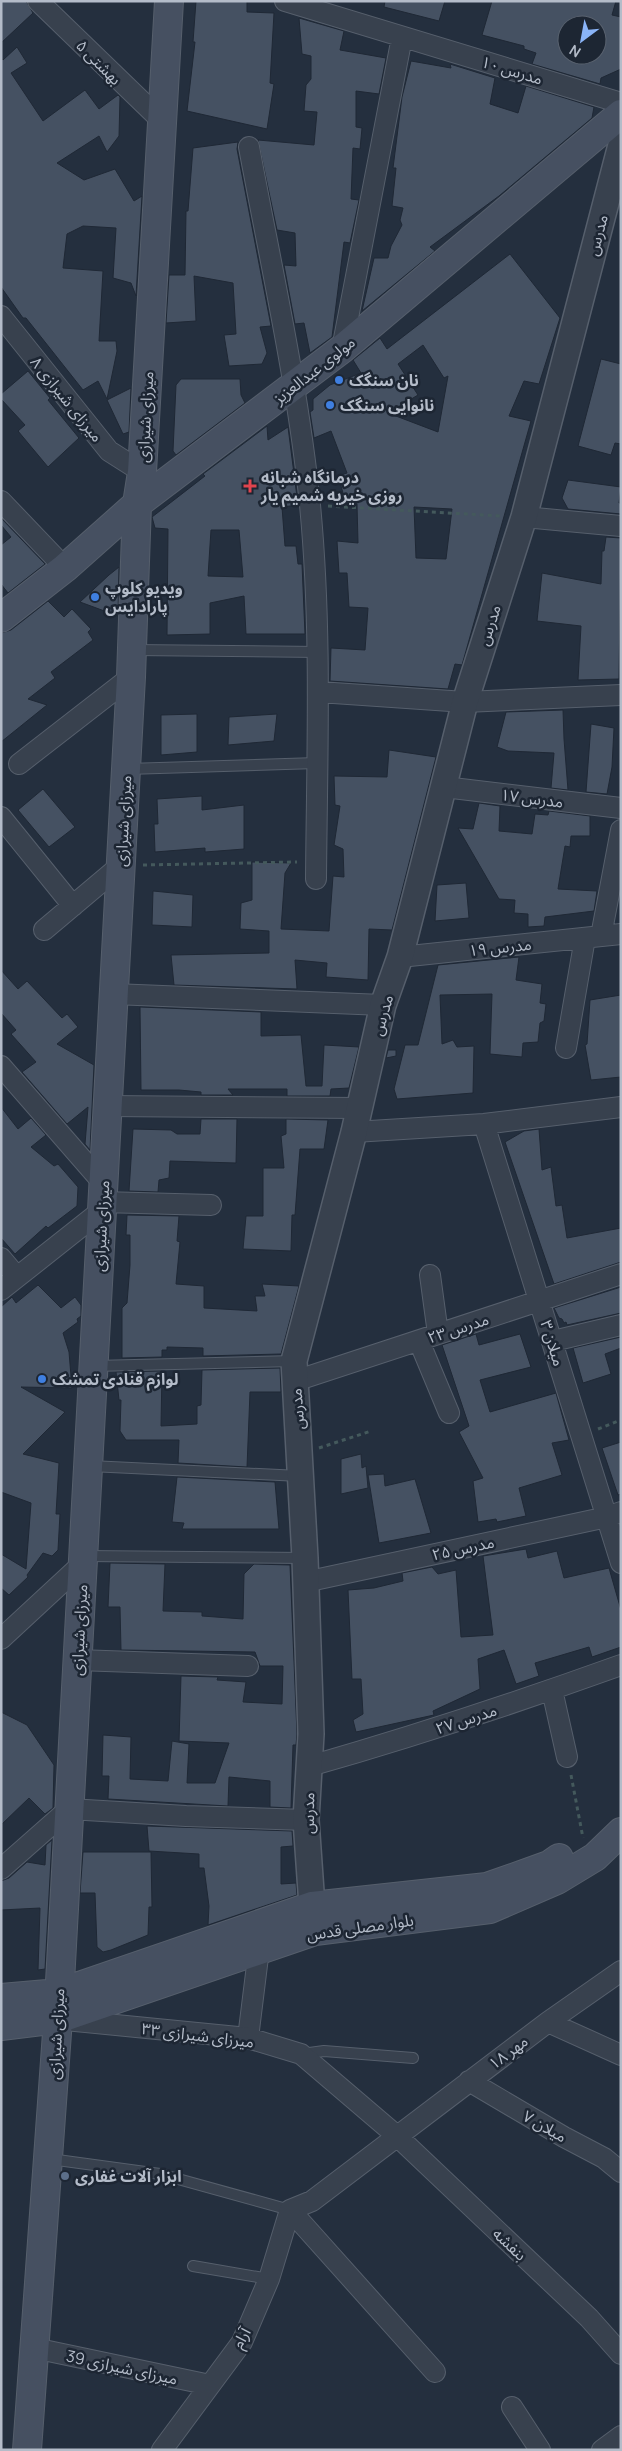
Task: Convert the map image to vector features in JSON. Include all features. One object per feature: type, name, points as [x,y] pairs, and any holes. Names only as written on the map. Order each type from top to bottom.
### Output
[{"type":"main road","name":"میرزای شیرازی","points":[[27,2450],[58,2019],[131,677],[137,504],[142,472],[169,1]]},
{"type":"main road","name":"مولوی عبدالعزیز","points":[[1,618],[65,568],[137,504],[342,349],[621,114]]},
{"type":"main road","name":"بلوار مصلی قدس","points":[[1,1998],[59,1993],[312,1906],[487,1887],[549,1865],[621,1822]]},
{"type":"main road","name":"بلوار مصلی قدس","points":[[1,2026],[58,2019],[315,1931],[490,1909],[557,1880],[595,1857],[621,1832]]},
{"type":"street","name":"بهشتی ۵","points":[[38,1],[162,121]]},
{"type":"street","name":"مدرس ۱۰","points":[[285,1],[621,102]]},
{"type":"street","points":[[342,349],[402,37]]},
{"type":"street","name":"مدرس","points":[[312,1906],[306,1820],[310,1766],[310,1724],[305,1570],[294,1371],[383,1006],[400,957],[465,702],[524,517],[621,145]]},
{"type":"street","points":[[249,147],[294,386],[310,505],[319,652],[316,870]]},
{"type":"street","name":"میرزای شیرازی ۸","points":[[1,316],[109,451],[142,472]]},
{"type":"street","points":[[1,501],[65,568]]},
{"type":"street","points":[[524,517],[621,526]]},
{"type":"street","points":[[19,764],[131,677]]},
{"type":"street","points":[[319,692],[465,702],[621,695]]},
{"type":"street","name":"مدرس ۱۷","points":[[444,787],[621,808]]},
{"type":"street","points":[[1,817],[73,906]]},
{"type":"street","points":[[566,1048],[621,830]]},
{"type":"street","points":[[44,930],[120,866]]},
{"type":"street","name":"مدرس ۱۹","points":[[400,957],[621,934]]},
{"type":"street","points":[[113,994],[383,1006]]},
{"type":"street","points":[[1,1066],[102,1198]]},
{"type":"street","points":[[107,1106],[232,1107],[356,1120],[484,1124],[621,1107]]},
{"type":"street","name":"میلان ۳","points":[[484,1124],[553,1341],[614,1515],[621,1563]]},
{"type":"street","points":[[1,1290],[102,1198],[210,1205]]},
{"type":"street","points":[[1,1258],[17,1277]]},
{"type":"street","name":"مدرس ۲۳","points":[[294,1371],[419,1341],[621,1274]]},
{"type":"street","points":[[430,1275],[438,1334]]},
{"type":"street","points":[[553,1341],[621,1325]]},
{"type":"street","points":[[419,1341],[449,1413]]},
{"type":"street","name":"مدرس ۲۵","points":[[305,1570],[614,1515]]},
{"type":"street","points":[[1,1640],[83,1560]]},
{"type":"street","points":[[77,1660],[248,1666]]},
{"type":"street","name":"مدرس ۲۷","points":[[310,1766],[404,1740],[621,1665]]},
{"type":"street","points":[[552,1690],[567,1757]]},
{"type":"street","points":[[1,1869],[69,1809],[186,1816],[306,1820]]},
{"type":"street","points":[[248,2038],[260,1949]]},
{"type":"street","name":"مهر ۱۸","points":[[290,2210],[312,2201],[548,2022],[621,1971]]},
{"type":"street","name":"میرزای شیرازی ۳۳","points":[[58,2019],[248,2038],[301,2054],[397,2136]]},
{"type":"street","points":[[548,2022],[621,2055]]},
{"type":"street","name":"میلان ۷","points":[[469,2081],[564,2138],[604,2158],[621,2172]]},
{"type":"street","name":"بنفشه","points":[[397,2136],[589,2318],[621,2354]]},
{"type":"street","points":[[290,2210],[435,2372]]},
{"type":"street","name":"آرام","points":[[162,2450],[242,2342],[269,2279],[290,2210]]},
{"type":"street","name":"میرزای شیرازی 39","points":[[34,2348],[210,2385]]},
{"type":"street","points":[[512,2407],[540,2450]]},
{"type":"street","points":[[602,2450],[621,2436]]},
{"type":"lane","points":[[132,650],[319,652]]},
{"type":"lane","points":[[126,769],[317,763]]},
{"type":"lane","points":[[93,1366],[193,1364],[294,1371]]},
{"type":"lane","points":[[88,1466],[194,1471],[300,1466]]},
{"type":"lane","points":[[83,1560],[194,1557],[305,1570]]},
{"type":"lane","points":[[301,2054],[324,2051],[413,2058]]},
{"type":"lane","points":[[49,2159],[160,2174],[290,2210]]},
{"type":"lane","points":[[192,2266],[269,2279]]},
{"type":"path","points":[[310,505],[524,517]]},
{"type":"path","points":[[120,866],[316,870]]},
{"type":"path","points":[[300,1466],[371,1431]]},
{"type":"path","points":[[567,1757],[584,1844]]},
{"type":"building","points":[[1,1],[26,1],[33,13],[1,43]]},
{"type":"building","points":[[196,1],[247,1],[247,12],[274,13],[270,83],[274,84],[267,129],[187,111],[195,42],[193,42]]},
{"type":"building","points":[[385,1],[445,1],[439,21],[384,7]]},
{"type":"building","points":[[492,1],[616,1],[612,15],[621,17],[621,69],[601,78],[600,84],[532,64],[536,53],[524,49],[524,46],[482,35]]},
{"type":"building","points":[[299,18],[344,31],[340,50],[386,58],[379,94],[356,91],[356,127],[362,128],[360,149],[353,148],[351,199],[359,200],[350,243],[344,242],[332,337],[310,353],[304,323],[295,324],[284,265],[296,266],[295,233],[277,230],[258,140],[314,145],[317,112],[304,111],[306,85],[311,79],[311,56],[302,54]]},
{"type":"building","points":[[17,47],[27,63],[11,73],[43,121],[85,90],[99,109],[118,95],[120,97],[119,136],[107,152],[99,136],[57,163],[84,180],[115,169],[134,201],[142,196],[136,296],[131,283],[113,278],[116,228],[83,226],[67,234],[63,268],[103,271],[99,341],[116,341],[117,351],[107,399],[98,381],[83,390],[26,318],[23,318],[1,287],[1,58],[3,60]]},
{"type":"building","points":[[411,61],[451,68],[450,64],[495,78],[490,104],[518,113],[526,86],[594,107],[592,118],[499,196],[430,247],[435,251],[362,311],[374,258],[388,258],[391,246],[402,225],[400,220],[403,208],[392,206],[396,168],[393,168],[402,97]]},
{"type":"building","points":[[238,142],[237,149],[271,326],[260,327],[267,353],[262,364],[229,366],[224,335],[236,334],[233,283],[194,276],[196,321],[166,323],[169,275],[185,275],[186,211],[188,211],[193,148]]},
{"type":"building","points":[[510,254],[560,318],[539,384],[524,381],[509,416],[531,421],[462,665],[455,664],[448,689],[330,681],[331,648],[365,650],[368,608],[349,607],[347,573],[339,573],[337,541],[358,543],[357,504],[346,503],[338,476],[347,473],[331,431],[314,438],[310,412],[313,410],[313,399],[330,385],[361,373],[353,360],[380,338],[387,349]],"holes":[[[423,345],[444,378],[448,376],[438,432],[388,413],[418,395],[398,364]],[[414,507],[452,509],[446,559],[416,558]]]},
{"type":"building","points":[[601,359],[621,364],[621,444],[615,443],[611,455],[578,446]]},
{"type":"building","points":[[28,371],[50,398],[48,400],[79,438],[48,467],[18,431],[25,425],[1,399],[1,394]]},
{"type":"building","points":[[181,379],[240,379],[241,395],[245,403],[176,455],[173,451],[176,385]]},
{"type":"building","points":[[131,388],[129,432],[123,434],[107,400]]},
{"type":"building","points":[[267,426],[268,440],[288,427],[298,505],[282,507],[285,546],[296,546],[298,564],[302,564],[305,634],[246,634],[244,596],[210,603],[210,634],[167,635],[168,529],[155,528],[152,517],[205,476],[203,474]],"holes":[[[211,530],[239,530],[243,577],[208,576]]]},
{"type":"building","points":[[568,480],[621,487],[619,503],[621,503],[621,514],[568,509],[562,498]]},
{"type":"building","points":[[1,518],[45,564],[8,593],[1,584],[1,545],[11,537],[1,525]]},
{"type":"building","points":[[606,537],[621,538],[619,679],[578,680],[581,626],[537,621],[542,573],[601,584],[602,551],[604,551]]},
{"type":"building","points":[[119,567],[118,616],[80,602],[109,575]]},
{"type":"building","points":[[48,601],[64,617],[72,609],[91,629],[88,632],[93,640],[51,672],[55,678],[28,699],[47,705],[1,742],[1,633],[11,630]]},
{"type":"building","points":[[563,710],[568,790],[551,788],[554,753],[508,751],[497,747],[506,712]]},
{"type":"building","points":[[197,714],[197,752],[161,755],[161,715]]},
{"type":"building","points":[[277,714],[274,741],[228,745],[229,717]]},
{"type":"building","points":[[591,724],[614,728],[612,767],[607,794],[586,792]]},
{"type":"building","points":[[389,750],[436,757],[392,930],[369,929],[368,980],[326,977],[327,963],[295,960],[297,989],[174,985],[171,955],[269,953],[269,931],[240,929],[241,903],[252,900],[252,862],[291,863],[285,873],[281,929],[329,931],[333,876],[344,877],[343,849],[334,845],[340,806],[335,805],[334,776],[387,777]]},
{"type":"building","points":[[43,789],[75,827],[49,847],[18,810]]},
{"type":"building","points":[[202,796],[202,810],[244,805],[244,849],[205,852],[205,848],[155,852],[154,824],[158,824],[157,799]]},
{"type":"building","points":[[479,803],[500,806],[499,831],[532,834],[535,814],[548,815],[549,811],[590,816],[590,836],[571,836],[570,847],[565,846],[558,889],[597,891],[594,911],[545,917],[544,926],[528,927],[528,914],[514,913],[515,900],[499,899],[458,828],[473,829]]},
{"type":"building","points":[[466,883],[469,918],[435,921],[437,885]]},
{"type":"building","points":[[153,891],[193,895],[192,927],[152,925]]},
{"type":"building","points":[[519,957],[516,980],[542,984],[540,1003],[546,1004],[544,1021],[540,1023],[538,1042],[523,1043],[522,1057],[490,1054],[492,994],[440,995],[442,1044],[453,1040],[457,1047],[474,1046],[473,1093],[397,1099],[394,1089],[405,1045],[418,1045],[438,965]]},
{"type":"building","points":[[1,970],[18,989],[27,981],[62,1018],[67,1014],[78,1027],[57,1044],[94,1065],[90,1150],[85,1144],[88,1107],[67,1124],[22,1072],[36,1062],[11,1034],[16,1030],[1,1013]]},
{"type":"building","points":[[621,995],[621,1077],[591,1080],[585,1045],[587,1044],[590,1000]]},
{"type":"building","points":[[140,1007],[261,1012],[261,1036],[301,1035],[306,1086],[322,1086],[324,1045],[359,1047],[349,1088],[331,1089],[330,1096],[287,1096],[287,1089],[228,1089],[233,1095],[201,1095],[201,1092],[179,1090],[141,1090]]},
{"type":"building","points":[[388,1050],[396,1050],[396,1056],[386,1058]]},
{"type":"building","points":[[1,1107],[18,1129],[31,1118],[46,1135],[31,1147],[54,1166],[58,1164],[78,1187],[77,1206],[48,1228],[46,1226],[15,1254],[1,1238]]},
{"type":"building","points":[[201,1119],[237,1119],[236,1163],[170,1161],[169,1178],[159,1180],[158,1192],[129,1191],[133,1129],[171,1130],[177,1134],[200,1134]]},
{"type":"building","points":[[286,1119],[328,1120],[324,1149],[300,1149],[295,1215],[292,1215],[291,1251],[243,1249],[246,1216],[263,1216],[263,1168],[284,1168],[281,1136],[286,1134]]},
{"type":"building","points":[[539,1129],[542,1170],[551,1167],[556,1206],[562,1205],[567,1238],[621,1228],[621,1262],[554,1284],[505,1142],[524,1131]]},
{"type":"building","points":[[127,1215],[179,1216],[177,1241],[180,1242],[176,1284],[204,1286],[204,1308],[257,1311],[255,1296],[265,1296],[262,1284],[299,1286],[281,1354],[203,1356],[203,1348],[167,1347],[167,1350],[162,1350],[162,1357],[122,1358],[122,1308],[127,1303],[130,1265],[130,1235],[126,1235]]},
{"type":"building","points":[[38,1285],[61,1308],[75,1297],[81,1305],[81,1316],[77,1319],[78,1322],[63,1333],[69,1352],[72,1388],[21,1387],[65,1412],[23,1454],[59,1463],[56,1514],[60,1514],[58,1550],[52,1556],[43,1553],[27,1575],[28,1577],[9,1595],[1,1588],[1,1554],[26,1569],[31,1503],[1,1492],[1,1307],[12,1297],[16,1303]]},
{"type":"building","points":[[621,1287],[621,1313],[567,1325],[566,1322],[564,1323],[559,1318],[554,1308]]},
{"type":"building","points":[[476,1334],[479,1345],[520,1334],[531,1367],[480,1380],[490,1412],[556,1393],[569,1440],[552,1443],[562,1475],[519,1488],[526,1516],[497,1522],[496,1519],[478,1522],[473,1481],[483,1478],[459,1432],[469,1426],[442,1345]]},
{"type":"building","points":[[621,1337],[621,1348],[605,1354],[611,1374],[583,1383],[573,1348]]},
{"type":"building","points":[[280,1368],[281,1392],[250,1392],[247,1467],[178,1463],[179,1440],[126,1440],[120,1431],[121,1400],[119,1400],[116,1372],[162,1371],[161,1426],[197,1424],[197,1406],[201,1405],[202,1370]]},
{"type":"building","points":[[621,1442],[621,1494],[618,1495],[602,1448]]},
{"type":"building","points":[[361,1454],[362,1468],[366,1466],[368,1488],[341,1494],[341,1459]]},
{"type":"building","points":[[384,1474],[385,1486],[415,1479],[431,1533],[379,1543],[368,1475]]},
{"type":"building","points":[[177,1477],[275,1482],[279,1529],[182,1529],[184,1523],[172,1522]]},
{"type":"building","points":[[526,1549],[528,1558],[557,1551],[564,1578],[609,1568],[621,1610],[621,1647],[592,1657],[589,1647],[535,1663],[539,1676],[516,1684],[504,1650],[478,1659],[480,1689],[433,1711],[434,1715],[356,1732],[353,1720],[363,1714],[361,1679],[352,1679],[348,1590],[374,1588],[403,1581],[402,1573],[432,1567],[438,1574],[456,1570],[461,1637],[493,1635],[483,1556]]},
{"type":"building","points":[[110,1563],[165,1564],[163,1611],[202,1612],[202,1616],[243,1619],[244,1574],[254,1564],[290,1565],[297,1734],[296,1745],[293,1745],[291,1808],[270,1807],[270,1781],[229,1777],[228,1806],[108,1799],[109,1776],[102,1776],[103,1735],[131,1737],[130,1779],[168,1781],[172,1741],[189,1744],[187,1783],[215,1783],[229,1743],[179,1741],[181,1676],[218,1677],[217,1680],[246,1682],[243,1702],[282,1704],[283,1666],[260,1666],[255,1652],[121,1650],[120,1607],[108,1607]]},
{"type":"building","points":[[1,1712],[27,1725],[54,1765],[53,1808],[45,1814],[29,1798],[1,1825]]},
{"type":"building","points":[[147,1826],[292,1831],[293,1846],[281,1847],[281,1884],[296,1883],[297,1895],[208,1925],[209,1906],[204,1868],[199,1868],[199,1854],[149,1851]]},
{"type":"building","points":[[52,1840],[45,1969],[38,1970],[40,1908],[1,1910],[1,1881],[9,1878],[27,1862],[45,1865],[46,1845]]},
{"type":"building","points":[[83,1852],[151,1852],[152,1907],[149,1907],[148,1935],[103,1952],[97,1947],[95,1893],[80,1893]]},
{"type":"place","name":"نان سنگک","points":[[339,380]]},
{"type":"place","name":"نانوایی سنگک","points":[[330,405]]},
{"type":"place","name":"درمانگاه شبانه روزی خیریه شمیم یار","points":[[250,486]]},
{"type":"place","name":"ویدیو کلوپ پارادایس","points":[[95,597]]},
{"type":"place","name":"لوازم قنادی تمشک","points":[[42,1379]]},
{"type":"place","name":"ابزار آلات غفاری","points":[[65,2176]]}]
